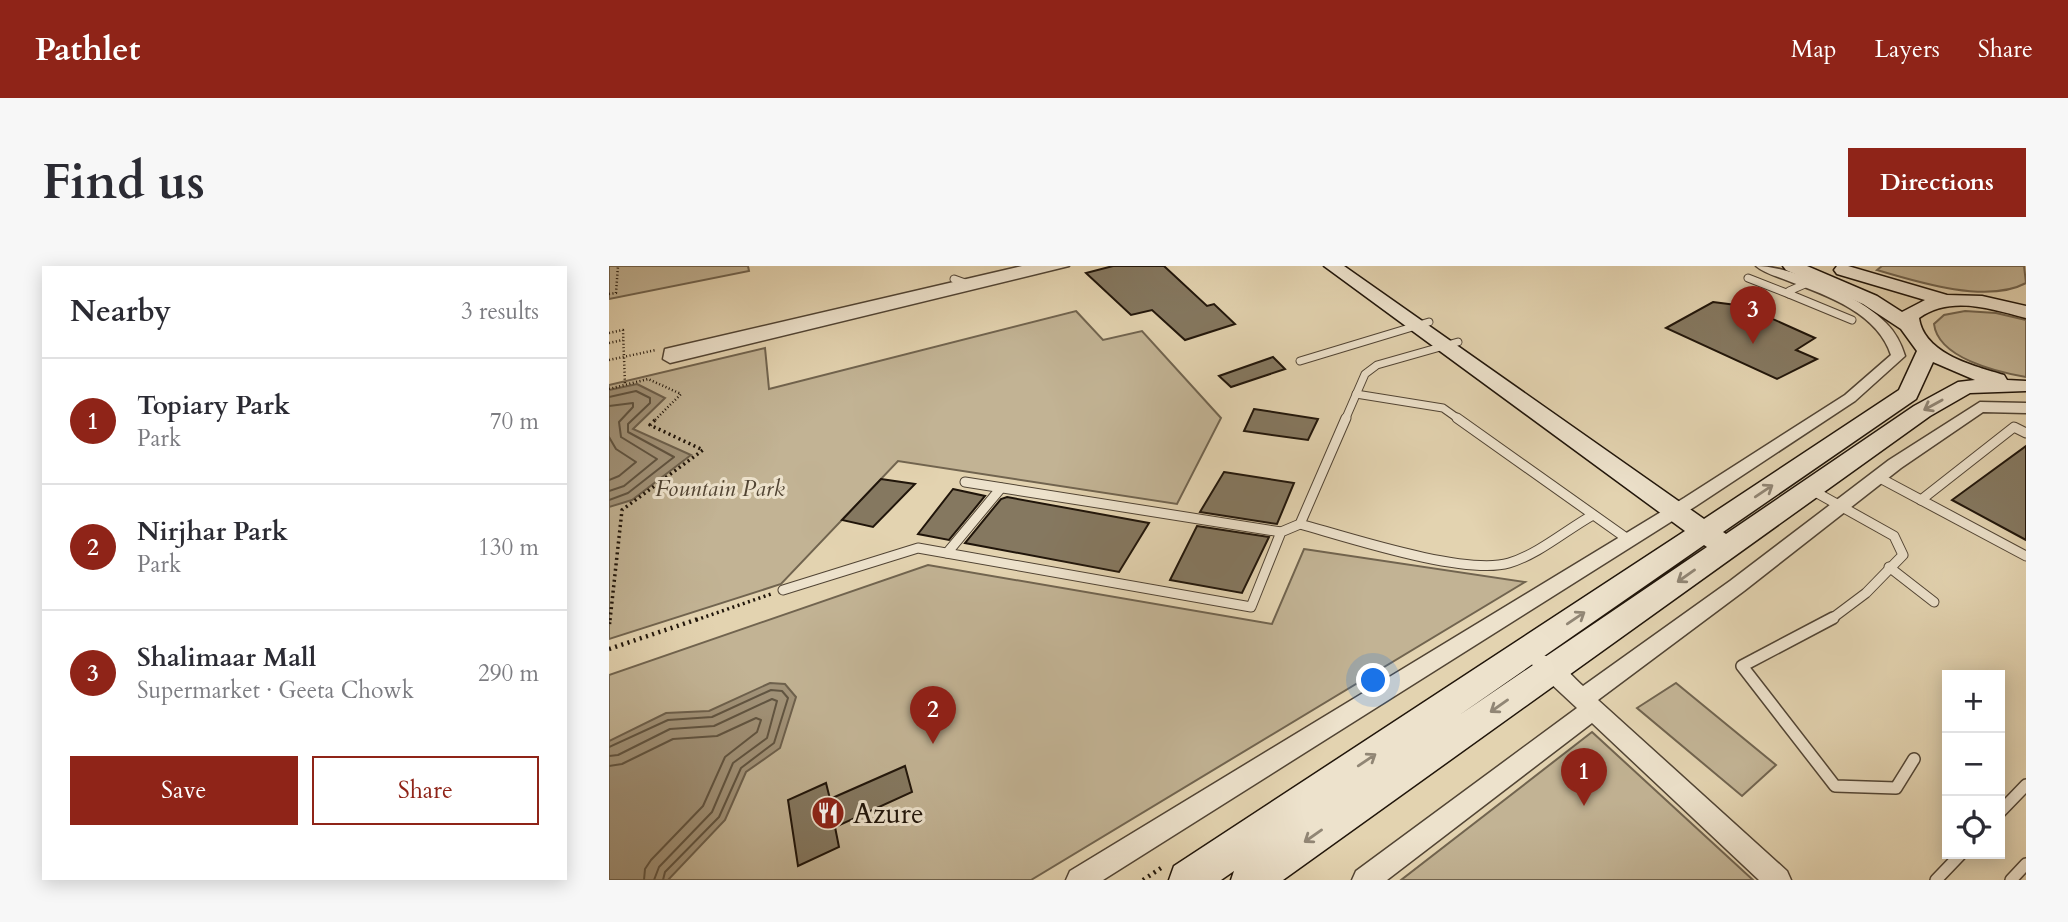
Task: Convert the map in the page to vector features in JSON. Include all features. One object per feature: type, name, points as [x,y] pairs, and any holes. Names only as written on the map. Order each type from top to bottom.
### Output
[{"type":"street","points":[[739,340],[846,308],[1037,266]]},
{"type":"street","points":[[692,351],[1063,266]]},
{"type":"street","points":[[1333,266],[1451,344],[1722,535]]},
{"type":"street","points":[[1348,266],[1422,324]]},
{"type":"street","points":[[1762,266],[1789,271],[1870,300],[1908,326],[1914,337],[1928,349],[1968,371],[2025,394]]},
{"type":"street","points":[[1830,266],[1950,301],[1994,304],[2026,301]]},
{"type":"street","points":[[1079,880],[1682,507],[1850,398],[1898,356],[1892,339],[1871,318],[1840,299],[1805,284],[1789,271]]},
{"type":"street","points":[[1908,326],[1909,316],[1917,308],[1950,301]]},
{"type":"street","points":[[1994,304],[2026,312]]},
{"type":"street","points":[[1250,880],[1551,670],[1841,439],[1908,394],[1928,349]]},
{"type":"street","points":[[1188,880],[1529,650],[1722,535],[1810,489],[1922,411],[1966,387],[2025,394]]},
{"type":"street","points":[[1365,880],[1878,477],[1979,407],[2025,394]]},
{"type":"street","points":[[1811,424],[1841,439]]},
{"type":"street","points":[[1529,650],[1778,880]]},
{"type":"lane","points":[[1762,284],[1789,271]]},
{"type":"lane","points":[[1748,278],[1852,320]]},
{"type":"lane","points":[[1790,294],[1789,291],[1805,284]]},
{"type":"lane","points":[[1300,361],[1422,324]]},
{"type":"lane","points":[[1300,524],[1365,374],[1377,365],[1451,344]]},
{"type":"lane","points":[[1356,394],[1443,408],[1629,540]]},
{"type":"lane","points":[[1921,500],[2014,427],[2026,433]]},
{"type":"lane","points":[[1878,477],[2026,556]]},
{"type":"lane","points":[[965,482],[1281,532],[1300,524],[1428,557],[1484,565],[1508,564],[1593,515]]},
{"type":"lane","points":[[947,553],[1001,488]]},
{"type":"lane","points":[[1810,489],[1894,536],[1903,555],[1866,593],[1833,618],[1742,666],[1835,786],[1896,788],[1914,759]]},
{"type":"lane","points":[[783,590],[918,548],[1251,607],[1281,532]]},
{"type":"lane","points":[[1889,567],[1934,602]]},
{"type":"lane","points":[[2005,807],[2026,785]]},
{"type":"lane","points":[[1936,880],[1956,859]]},
{"type":"lane","points":[[2011,880],[2026,864]]},
{"type":"path","points":[[609,295],[616,293],[618,266]]},
{"type":"path","points":[[609,333],[623,330],[625,385]]},
{"type":"path","points":[[609,343],[623,340]]},
{"type":"path","points":[[609,360],[662,348]]},
{"type":"path","points":[[609,389],[648,379],[681,394],[650,425],[703,450],[622,510],[609,624]]},
{"type":"path","points":[[609,649],[783,590]]},
{"type":"green space","points":[[609,266],[748,266],[749,271],[609,299]]},
{"type":"green space","points":[[1882,266],[2024,266],[2026,283],[1992,292],[1952,289],[1877,270]]},
{"type":"green space","name":"Fountain Park","points":[[1076,311],[1103,340],[1142,331],[1221,418],[1177,504],[898,461],[781,584],[609,639],[609,385],[765,348],[769,389]]},
{"type":"green space","points":[[1965,311],[1996,313],[2026,320],[2026,377],[1985,367],[1946,346],[1938,336],[1934,324],[1944,315]]},
{"type":"green space","points":[[1304,549],[1525,582],[1031,880],[609,880],[609,675],[928,565],[1272,624]]},
{"type":"green space","points":[[1676,683],[1776,765],[1742,796],[1637,708]]},
{"type":"green space","points":[[1592,732],[1753,880],[1401,880]]},
{"type":"water","points":[[637,384],[665,398],[633,429],[691,455],[632,500],[609,507],[609,390]]},
{"type":"water","points":[[770,683],[785,684],[796,697],[780,748],[746,772],[725,820],[668,880],[609,880],[609,741],[666,713],[709,711]]},
{"type":"building","points":[[1113,266],[1164,266],[1207,306],[1214,304],[1235,324],[1185,340],[1152,310],[1131,315],[1086,273]]},
{"type":"building","points":[[1713,302],[1744,306],[1815,338],[1796,350],[1817,359],[1777,379],[1666,328]]},
{"type":"building","points":[[1273,357],[1285,369],[1231,387],[1219,376]]},
{"type":"building","points":[[1254,409],[1318,419],[1308,440],[1244,431]]},
{"type":"building","points":[[2026,446],[2026,540],[1952,500]]},
{"type":"building","points":[[1224,472],[1294,483],[1277,524],[1200,512]]},
{"type":"building","points":[[881,479],[915,484],[873,527],[842,520]]},
{"type":"building","points":[[953,489],[985,496],[949,540],[918,534]]},
{"type":"building","points":[[1007,497],[1149,523],[1119,572],[965,543],[1001,499]]},
{"type":"building","points":[[1197,526],[1269,537],[1242,593],[1170,580]]},
{"type":"building","name":"Azure","points":[[905,766],[912,792],[835,827],[839,847],[798,866],[788,800],[826,783],[830,799]]},
{"type":"place","name":"Shalimaar Mall","points":[[1753,344]]},
{"type":"place","name":"Nirjhar Park","points":[[933,744]]},
{"type":"place","name":"Topiary Park","points":[[1584,806]]},
{"type":"place","name":"Azure","points":[[828,813]]}]
